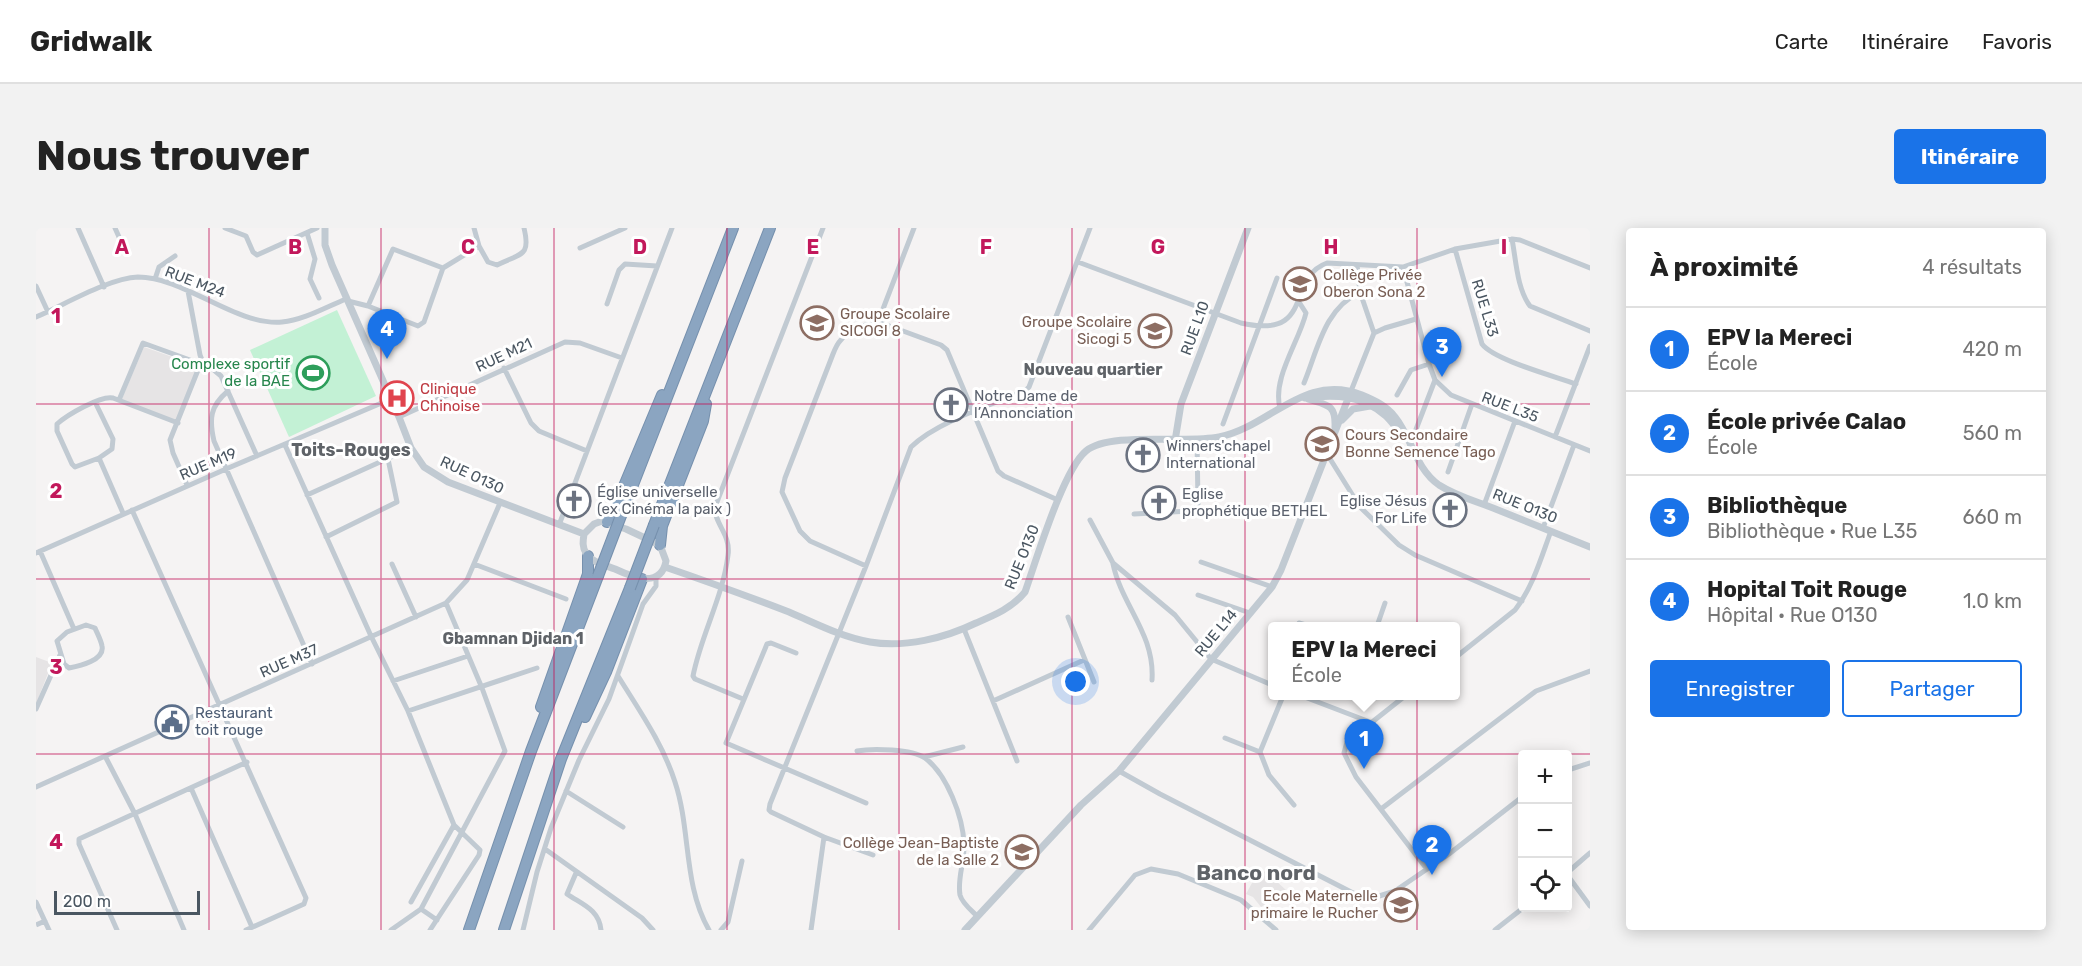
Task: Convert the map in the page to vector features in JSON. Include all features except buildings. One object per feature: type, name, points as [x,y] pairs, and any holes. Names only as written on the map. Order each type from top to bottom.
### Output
[{"type":"highway","points":[[504,930],[561,759],[771,228]]},
{"type":"highway","points":[[469,930],[531,751],[732,231]]},
{"type":"highway","points":[[607,522],[614,510],[650,419],[686,346]]},
{"type":"highway","points":[[660,545],[662,526],[703,421],[710,383]]},
{"type":"highway","points":[[531,751],[549,680],[588,574],[588,556]]},
{"type":"highway","points":[[561,759],[581,727],[642,579]]},
{"type":"street","points":[[78,228],[104,287]]},
{"type":"street","points":[[116,228],[123,246]]},
{"type":"street","points":[[225,228],[248,239]]},
{"type":"street","points":[[249,230],[248,239],[253,252],[257,255],[317,228]]},
{"type":"street","name":"RUE O130","points":[[325,228],[325,245],[347,300],[411,448],[424,467],[448,482],[584,534]]},
{"type":"street","points":[[474,228],[479,246],[488,262],[496,265],[524,252],[528,244],[524,228]]},
{"type":"street","points":[[580,248],[625,228]]},
{"type":"street","points":[[560,525],[672,228]]},
{"type":"street","points":[[743,699],[695,679],[693,676],[722,586],[729,554],[728,539],[715,513],[715,507],[823,228]]},
{"type":"street","points":[[878,322],[914,228]]},
{"type":"street","points":[[873,855],[824,837],[769,810],[911,447],[921,436],[1026,391],[1090,228]]},
{"type":"street","name":"RUE L10","points":[[1175,441],[1180,408],[1248,228]]},
{"type":"street","points":[[307,233],[315,259],[309,279],[319,298]]},
{"type":"street","points":[[1078,262],[1241,323],[1259,327],[1268,327],[1285,320],[1299,302],[1307,280],[1320,266],[1327,263],[1403,267],[1455,249],[1512,239],[1520,240],[1590,268]]},
{"type":"street","points":[[1512,239],[1518,273],[1530,306],[1590,331]]},
{"type":"street","points":[[347,300],[418,326],[424,322],[443,268],[479,246]]},
{"type":"street","points":[[368,306],[393,249],[443,268]]},
{"type":"street","name":"RUE L33","points":[[1455,249],[1482,344],[1486,350],[1502,358],[1576,384]]},
{"type":"street","points":[[155,279],[159,267],[176,255]]},
{"type":"street","points":[[607,304],[619,270],[625,264],[657,266]]},
{"type":"street","points":[[1357,265],[1360,292],[1374,333],[1416,319]]},
{"type":"street","points":[[1403,267],[1435,380],[1410,446]]},
{"type":"street","points":[[1223,424],[1277,278]]},
{"type":"street","name":"RUE M24","points":[[36,317],[125,279],[155,279],[248,316],[278,322],[300,318],[347,300]]},
{"type":"street","points":[[36,286],[48,312]]},
{"type":"street","points":[[187,485],[170,443],[201,362],[188,291]]},
{"type":"street","points":[[1304,383],[1331,316],[1342,303],[1360,292]]},
{"type":"street","points":[[1280,408],[1277,399],[1279,385],[1306,313],[1299,302]]},
{"type":"street","points":[[866,566],[810,541],[800,531],[782,492],[784,478],[839,341],[856,329],[878,322],[941,345],[947,350],[998,471],[1004,476],[1058,500]]},
{"type":"street","name":"RUE L14","points":[[965,930],[1081,805],[1119,771],[1272,587],[1281,570],[1374,333]]},
{"type":"street","name":"RUE M21","points":[[399,417],[540,352],[571,341],[622,358]]},
{"type":"street","points":[[119,400],[143,343],[201,362],[221,376],[257,456]]},
{"type":"street","points":[[1555,437],[1590,346]]},
{"type":"street","points":[[1397,395],[1411,370],[1429,364]]},
{"type":"street","points":[[504,368],[531,423],[539,431],[587,451]]},
{"type":"street","name":"RUE L35","points":[[1435,380],[1451,395],[1590,452]]},
{"type":"street","name":"RUE O130","points":[[665,567],[722,586],[839,633],[871,642],[929,639],[964,628],[1016,602],[1025,591],[1058,500],[1079,458],[1087,450],[1097,445],[1126,441],[1197,440],[1231,434],[1297,399],[1324,389],[1349,394],[1386,408],[1399,422],[1426,472],[1440,485],[1463,498],[1590,547]]},
{"type":"street","points":[[228,391],[217,402],[210,417],[213,437],[312,664]]},
{"type":"street","name":"RUE O130","points":[[1297,399],[1349,394],[1390,420],[1406,437]]},
{"type":"street","points":[[95,402],[113,442],[112,449],[99,458],[78,467],[73,466],[56,427],[60,421],[95,402],[106,397],[178,423]]},
{"type":"street","points":[[1306,398],[1324,403],[1333,410],[1336,419],[1334,436]]},
{"type":"street","name":"RUE M19","points":[[38,552],[187,485],[391,399]]},
{"type":"street","points":[[1448,472],[1472,404]]},
{"type":"street","points":[[1338,425],[1353,409],[1371,406]]},
{"type":"street","points":[[1484,505],[1515,421]]},
{"type":"street","points":[[1134,514],[1190,511],[1195,508],[1198,504],[1197,440]]},
{"type":"street","points":[[285,445],[371,636],[408,711],[454,825],[462,835],[478,847],[479,855],[430,930]]},
{"type":"street","points":[[1542,528],[1574,445]]},
{"type":"street","points":[[307,495],[411,448]]},
{"type":"street","points":[[1327,454],[1360,507],[1399,545],[1415,555],[1522,601]]},
{"type":"street","points":[[99,458],[123,513]]},
{"type":"street","points":[[326,537],[397,502],[388,459]]},
{"type":"street","name":"RUE M37","points":[[36,787],[446,603],[462,587],[500,503]]},
{"type":"street","points":[[132,510],[247,762],[306,902],[249,929],[191,788]]},
{"type":"street","points":[[1090,520],[1113,563],[1116,578],[1147,640],[1153,660],[1152,680]]},
{"type":"street","points":[[607,522],[660,545],[665,556],[665,567],[656,576],[642,579],[609,567],[588,556],[584,549],[584,534],[594,524],[607,522]]},
{"type":"street","points":[[1460,653],[1515,610],[1522,601],[1529,589],[1551,531]]},
{"type":"street","points":[[38,552],[74,629]]},
{"type":"street","points":[[1202,562],[1272,587]]},
{"type":"street","points":[[1113,563],[1175,615],[1211,659],[1268,682]]},
{"type":"street","points":[[392,564],[416,616]]},
{"type":"street","points":[[474,564],[566,599]]},
{"type":"street","points":[[523,930],[537,872],[551,828],[618,676],[643,604],[656,586],[656,576]]},
{"type":"street","points":[[1198,595],[1250,613]]},
{"type":"street","points":[[391,930],[421,909],[505,751],[482,688],[446,603]]},
{"type":"street","points":[[1379,622],[1385,603]]},
{"type":"street","points":[[1068,617],[1094,682]]},
{"type":"street","points":[[89,625],[94,628],[102,646],[101,655],[69,668],[64,664],[60,655],[57,641],[62,635],[89,625]]},
{"type":"street","points":[[964,628],[1017,761]]},
{"type":"street","points":[[796,653],[771,643],[767,644],[726,743],[866,803]]},
{"type":"street","points":[[36,709],[60,655]]},
{"type":"street","points":[[393,681],[468,656]]},
{"type":"street","points":[[993,701],[1084,660]]},
{"type":"street","points":[[408,711],[537,668]]},
{"type":"street","points":[[1381,809],[1536,691],[1590,671]]},
{"type":"street","points":[[618,676],[656,738],[675,781],[685,822],[690,875],[699,908],[709,930]]},
{"type":"street","points":[[1281,700],[1260,752],[1269,775],[1294,805]]},
{"type":"street","points":[[1312,700],[1370,722]]},
{"type":"street","points":[[1400,700],[1347,742],[1344,753],[1356,777],[1426,868]]},
{"type":"street","points":[[1225,738],[1260,752]]},
{"type":"street","points":[[857,751],[866,749],[906,752],[924,757],[963,747]]},
{"type":"street","points":[[105,756],[135,814],[184,930]]},
{"type":"street","points":[[924,757],[951,793],[964,845],[960,897],[977,915]]},
{"type":"street","points":[[117,930],[79,844],[81,836],[135,814],[247,762]]},
{"type":"street","points":[[1572,769],[1590,763]]},
{"type":"street","points":[[1119,771],[1357,895],[1376,897],[1395,891],[1449,854],[1518,800]]},
{"type":"street","points":[[566,791],[622,827]]},
{"type":"street","points":[[411,902],[454,825]]},
{"type":"street","points":[[811,930],[824,837]]},
{"type":"street","points":[[545,849],[642,918],[653,930]]},
{"type":"street","points":[[1572,869],[1590,853]]},
{"type":"street","points":[[721,930],[728,922],[742,861]]},
{"type":"street","points":[[1089,930],[1135,875],[1151,869],[1178,874],[1241,900],[1276,930]]},
{"type":"street","points":[[576,873],[567,894],[593,910],[601,930]]},
{"type":"street","points":[[1572,881],[1590,906]]},
{"type":"street","points":[[36,902],[49,930]]},
{"type":"street","points":[[421,909],[437,920]]},
{"type":"street","points":[[1494,930],[1518,912]]},
{"type":"street","points":[[36,925],[45,921]]},
{"type":"shaded area","points":[[144,347],[198,366],[176,421],[121,401]]},
{"type":"shaded area","points":[[36,657],[52,663],[36,704]]},
{"type":"shaded area","points":[[1259,870],[1266,872],[1286,890],[1261,907],[1253,897],[1246,894]]},
{"type":"green space","name":"Complexe sportif de la BAE","points":[[337,310],[376,396],[289,437],[250,350]]},
{"type":"place","name":"Collège Privée Oberon Sona 2","points":[[1300,284]]},
{"type":"place","name":"Groupe Scolaire SICOGI 8","points":[[817,323]]},
{"type":"place","name":"Groupe Scolaire Sicogi 5","points":[[1155,331]]},
{"type":"place","name":"Hopital Toit Rouge","points":[[387,359]]},
{"type":"place","name":"Complexe sportif de la BAE","points":[[313,373]]},
{"type":"place","name":"Bibliothèque","points":[[1442,377]]},
{"type":"place","name":"Clinique Chinoise","points":[[397,398]]},
{"type":"place","name":"Notre Dame de l’Annonciation","points":[[951,405]]},
{"type":"place","name":"Cours Secondaire Bonne Semence Tago","points":[[1322,444]]},
{"type":"place","name":"Winners'chapel International","points":[[1143,455]]},
{"type":"place","name":"Église universelle (ex Cinéma la paix )","points":[[574,501]]},
{"type":"place","name":"Eglise prophétique BETHEL","points":[[1159,503]]},
{"type":"place","name":"Eglise Jésus For Life","points":[[1450,510]]},
{"type":"place","name":"Restaurant toit rouge","points":[[172,722]]},
{"type":"place","name":"EPV la Mereci","points":[[1364,769]]},
{"type":"place","name":"Collège Jean-Baptiste de la Salle 2","points":[[1022,852]]},
{"type":"place","name":"École privée Calao","points":[[1432,875]]},
{"type":"place","name":"Ecole Maternelle primaire le Rucher","points":[[1401,905]]},
{"type":"district","name":"Nouveau quartier","points":[[1093,369]]},
{"type":"district","name":"Toits-Rouges","points":[[351,450]]},
{"type":"district","name":"Gbamnan Djidan 1","points":[[513,638]]},
{"type":"district","name":"Banco nord","points":[[1256,873]]}]
